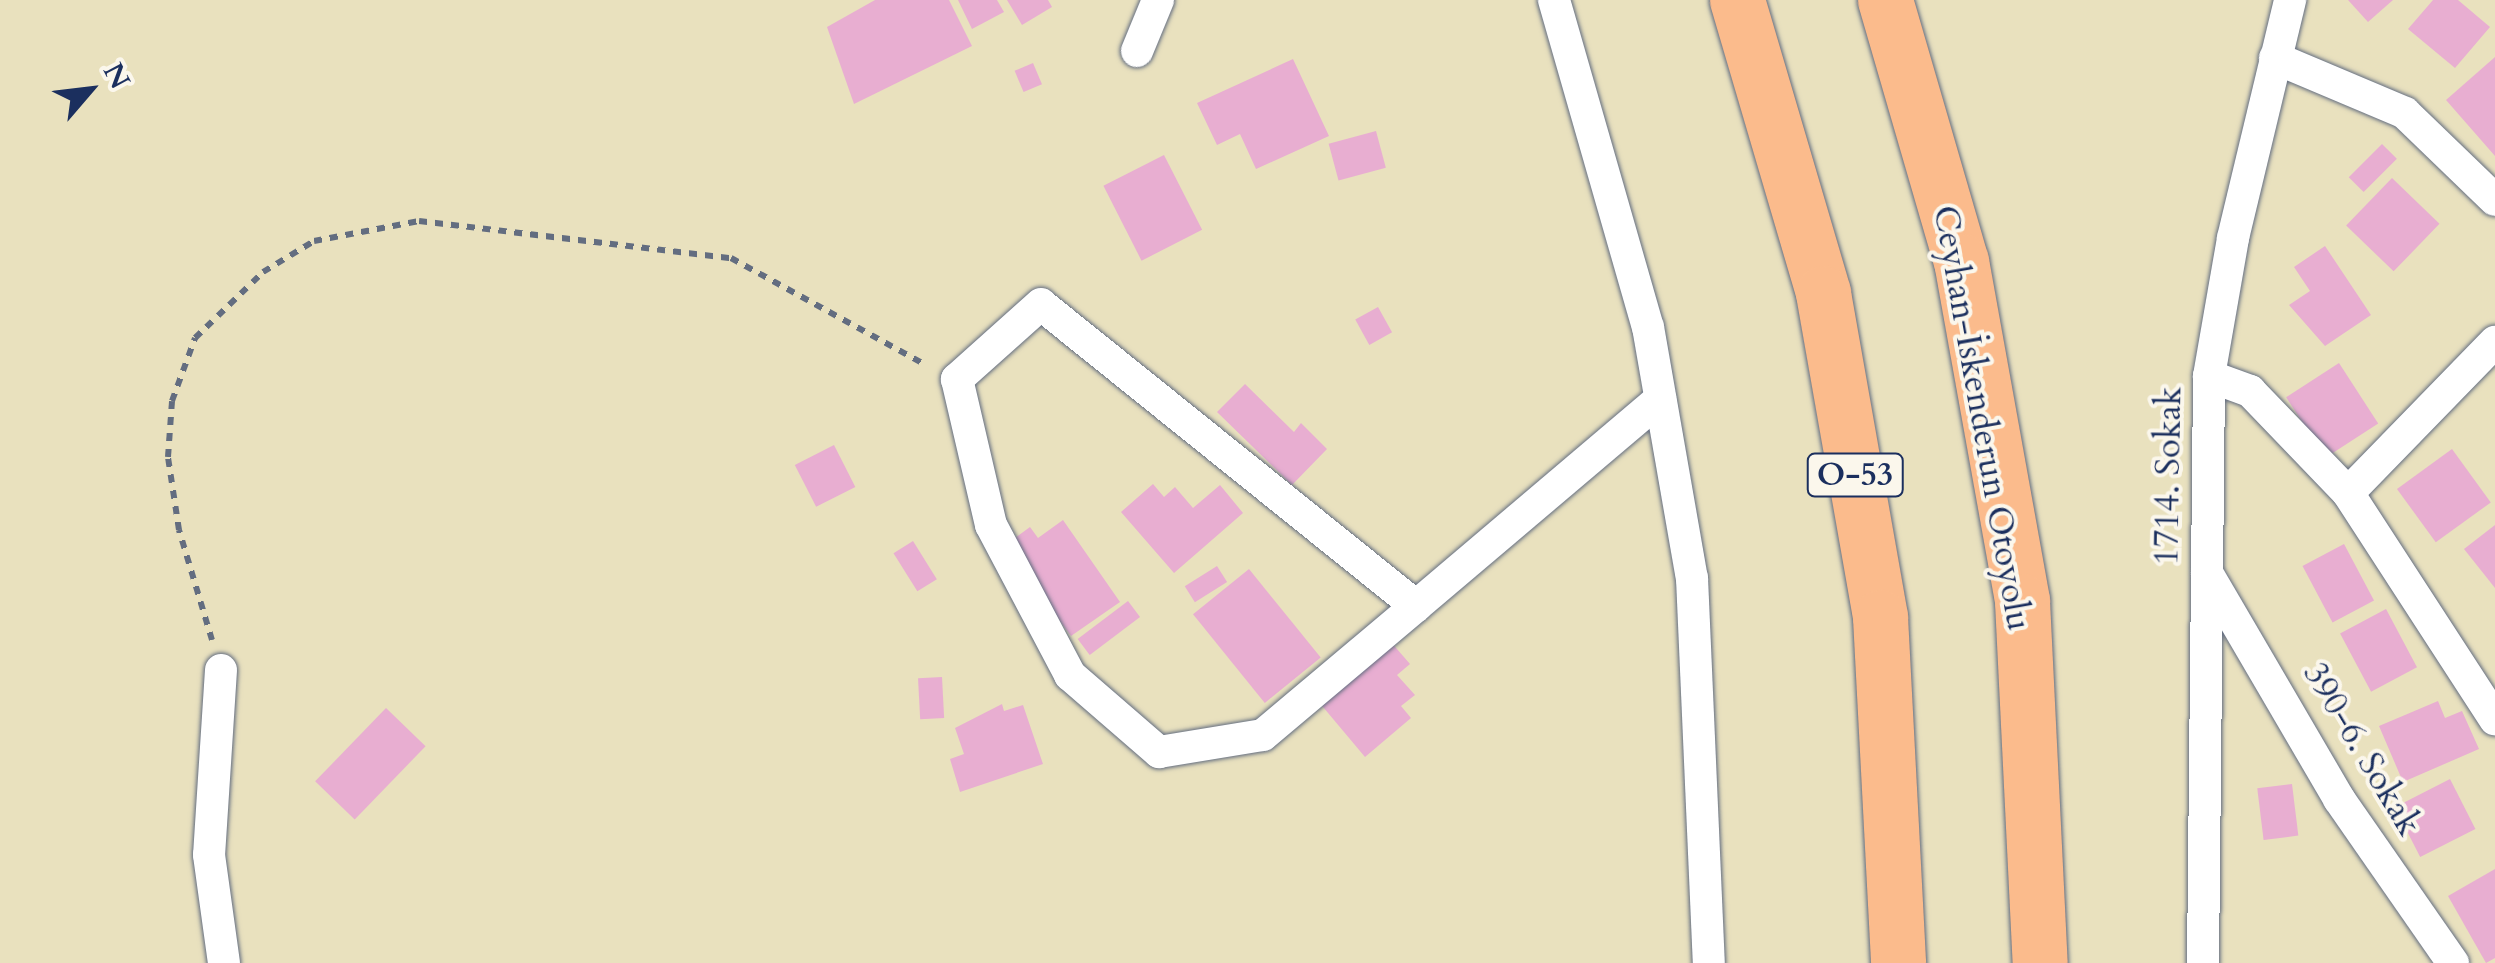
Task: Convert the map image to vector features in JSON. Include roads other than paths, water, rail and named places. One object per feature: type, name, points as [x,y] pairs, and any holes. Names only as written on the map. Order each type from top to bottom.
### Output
[{"type":"highway","name":"O-53","points":[[1737,0],[1822,294],[1880,617],[1898,963]]},
{"type":"highway","name":"Ceyhan-İskenderun Otoyolu","points":[[1885,0],[1961,261],[2022,602],[2040,963]]},
{"type":"street","points":[[1137,51],[1158,0]]},
{"type":"street","points":[[1554,0],[1648,328],[1692,578],[1709,963]]},
{"type":"street","name":"1714. Sokak","points":[[2203,963],[2210,376],[2290,0]]},
{"type":"street","points":[[2275,58],[2405,113],[2495,200]]},
{"type":"street","points":[[1416,606],[1041,304],[957,379],[991,525],[1070,674],[1159,752],[1262,735],[1416,606],[1660,399]]},
{"type":"street","points":[[2348,493],[2495,342]]},
{"type":"street","points":[[2210,376],[2250,391],[2348,493],[2495,719]]},
{"type":"street","name":"390-6. Sokak","points":[[2206,573],[2339,800],[2453,963]]},
{"type":"street","points":[[220,670],[208,856],[224,963]]}]
